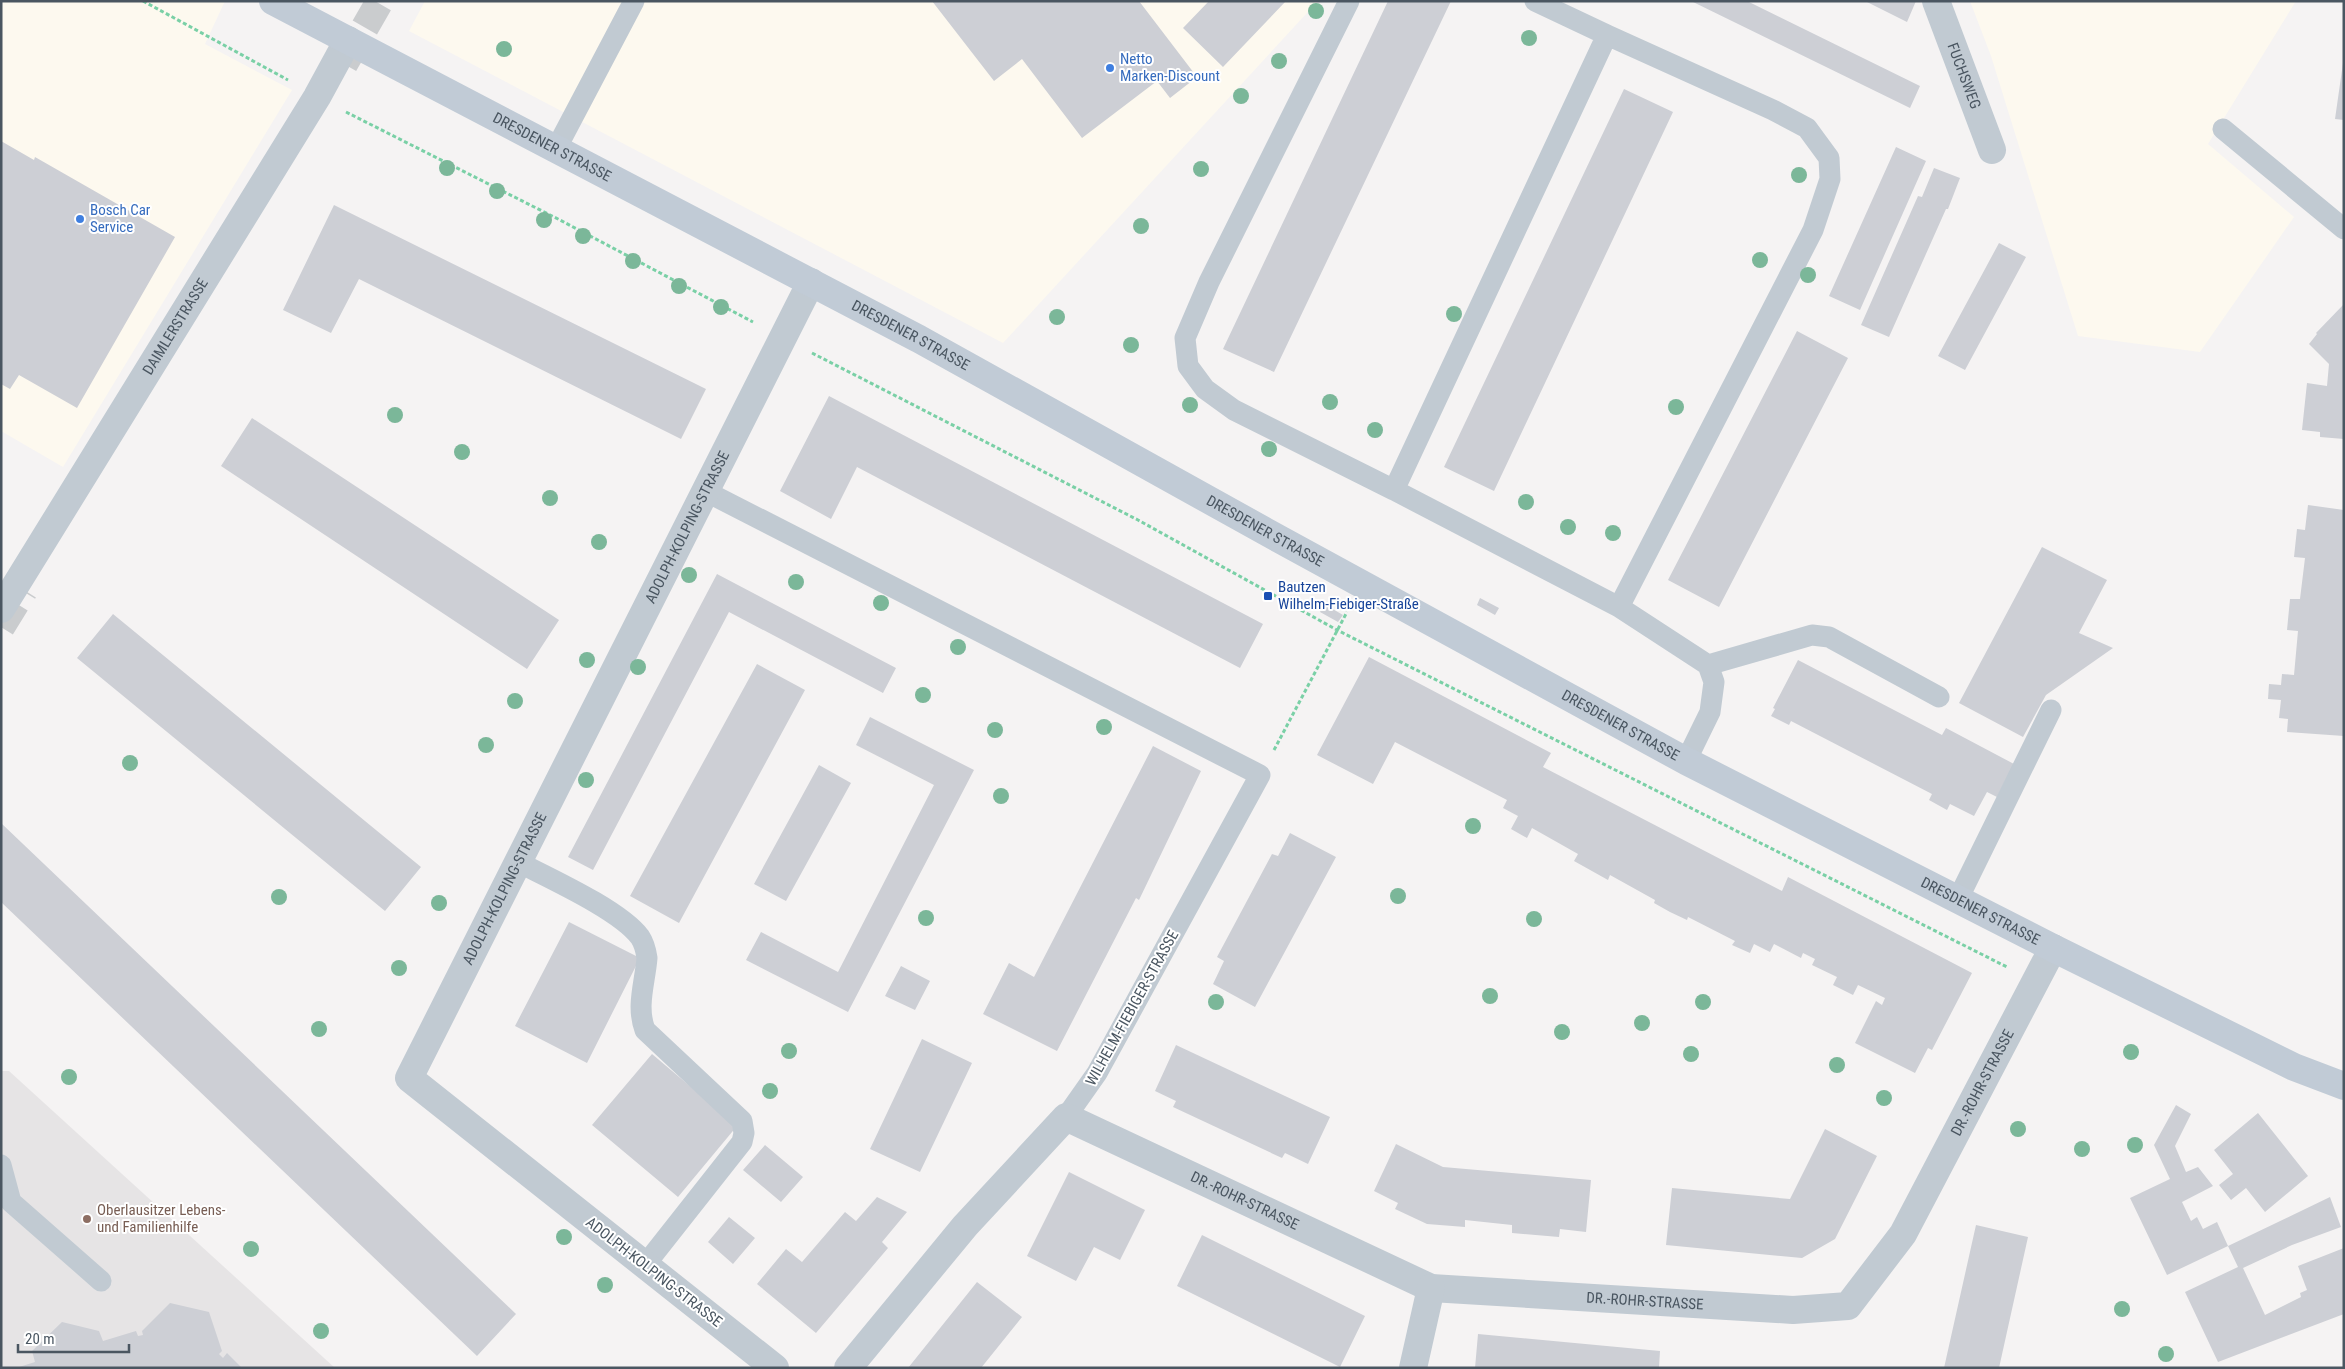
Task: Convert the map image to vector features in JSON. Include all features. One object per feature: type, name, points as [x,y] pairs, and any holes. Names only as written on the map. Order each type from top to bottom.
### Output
[{"type":"main road","name":"DRESDENER STRASSE","points":[[273,1],[919,339],[1281,540],[1686,761],[2053,948],[2294,1067],[2344,1086]]},
{"type":"street","name":"FUCHSWEG","points":[[1936,1],[1992,150]]},
{"type":"street","name":"DAIMLERSTRASSE","points":[[1,609],[317,97],[348,40]]},
{"type":"street","name":"ADOLPH-KOLPING-STRASSE","points":[[775,1368],[409,1078],[811,282]]},
{"type":"street","name":"DR.-ROHR-STRASSE","points":[[1066,1117],[1431,1288],[1793,1310],[1848,1306],[1903,1234],[2053,948]]},
{"type":"street","name":"WILHELM-FIEBIGER-STRASSE","points":[[848,1368],[965,1226],[1066,1117]]},
{"type":"street","points":[[1413,1368],[1431,1288]]},
{"type":"lane","points":[[556,149],[634,1]]},
{"type":"lane","points":[[1349,1],[1210,282],[1185,338],[1188,366],[1205,389],[1234,410],[1394,490],[1619,607],[1708,665],[1714,682],[1710,712],[1686,761]]},
{"type":"lane","points":[[1534,1],[1773,110],[1807,128],[1830,158],[1830,178],[1813,230],[1619,607]]},
{"type":"lane","points":[[1394,490],[1607,35]]},
{"type":"lane","points":[[2223,129],[2344,229]]},
{"type":"lane","points":[[705,492],[1260,775]]},
{"type":"lane","points":[[1708,665],[1812,635],[1829,637],[1939,697]]},
{"type":"lane","points":[[1958,899],[2052,710]]},
{"type":"lane","name":"WILHELM-FIEBIGER-STRASSE","points":[[1066,1117],[1098,1073],[1260,775]]},
{"type":"lane","points":[[518,862],[608,911],[639,936],[646,950],[647,958],[640,1007],[640,1017],[645,1030],[742,1121],[744,1133],[742,1142],[645,1265]]},
{"type":"lane","points":[[1,1164],[11,1202],[101,1281]]},
{"type":"path","points":[[143,1],[317,97],[558,219],[783,338],[1138,520],[1338,630],[2035,982]]},
{"type":"path","points":[[1260,775],[1338,630]]},
{"type":"shaded area","points":[[1,1],[225,1],[205,44],[292,90],[63,467],[1,431]]},
{"type":"shaded area","points":[[425,1],[1318,1],[1003,343],[409,31]]},
{"type":"shaded area","points":[[1970,1],[2296,1],[2208,144],[2294,217],[2200,352],[2078,336],[1991,56]]},
{"type":"shaded area","name":"Oberlausitzer Lebens- und Familienhilfe","points":[[1,1071],[9,1071],[335,1368],[1,1368]]},
{"type":"building","name":"Netto Marken-Discount","points":[[932,1],[1139,1],[1197,77],[1170,98],[1157,81],[1082,138],[1022,59],[994,81]]},
{"type":"building","points":[[1209,1],[1286,1],[1223,67],[1183,28]]},
{"type":"building","points":[[1388,1],[1451,1],[1274,372],[1223,349]]},
{"type":"building","points":[[1691,1],[1747,1],[1920,86],[1910,108]]},
{"type":"building","points":[[1865,1],[1916,1],[1907,22]]},
{"type":"building","points":[[2344,63],[2344,120],[2335,119]]},
{"type":"building","points":[[1624,89],[1673,112],[1494,491],[1444,467]]},
{"type":"building","points":[[1,141],[34,160],[35,157],[175,237],[77,408],[19,375],[10,389],[1,384]]},
{"type":"building","points":[[1896,147],[1926,161],[1860,310],[1829,296]]},
{"type":"building","points":[[1934,168],[1960,178],[1948,209],[1946,209],[1889,337],[1861,325],[1918,196],[1922,197]]},
{"type":"building","points":[[334,205],[706,389],[681,439],[359,279],[331,333],[283,310]]},
{"type":"building","points":[[1999,243],[2026,257],[1965,370],[1938,356]]},
{"type":"building","points":[[2344,304],[2344,439],[2320,437],[2320,432],[2302,430],[2307,383],[2327,386],[2329,364],[2309,344],[2316,333]]},
{"type":"building","points":[[1797,331],[1848,358],[1719,607],[1668,580]]},
{"type":"building","points":[[829,396],[1263,624],[1240,668],[857,467],[831,519],[780,491]]},
{"type":"building","points":[[252,418],[559,620],[527,669],[221,466]]},
{"type":"building","points":[[2308,505],[2344,510],[2344,736],[2287,732],[2288,719],[2279,718],[2281,700],[2268,699],[2269,684],[2281,685],[2282,674],[2294,675],[2298,631],[2287,630],[2290,599],[2300,599],[2305,558],[2294,557],[2297,529],[2305,530]]},
{"type":"building","points":[[2042,547],[2107,580],[2079,633],[2113,648],[2046,695],[2023,737],[1959,703]]},
{"type":"building","points":[[717,574],[896,668],[883,693],[729,612],[593,870],[568,857]]},
{"type":"building","points":[[1480,598],[1499,608],[1495,615],[1477,605]]},
{"type":"building","points":[[1324,604],[1343,615],[1338,622],[1320,612]]},
{"type":"building","points":[[113,614],[421,867],[385,911],[77,658]]},
{"type":"building","points":[[1369,657],[1551,753],[1543,767],[1782,891],[1788,877],[1972,973],[1932,1050],[1928,1048],[1915,1073],[1855,1043],[1876,1001],[1882,1005],[1885,998],[1858,985],[1853,995],[1833,985],[1837,977],[1812,965],[1815,959],[1803,953],[1801,958],[1774,944],[1770,952],[1754,944],[1750,953],[1732,945],[1735,941],[1688,917],[1687,920],[1670,912],[1654,903],[1655,900],[1610,875],[1608,880],[1574,861],[1578,854],[1532,828],[1527,838],[1511,829],[1518,816],[1503,808],[1507,800],[1395,742],[1373,784],[1317,755]]},
{"type":"building","points":[[1798,660],[1942,735],[1946,728],[2014,764],[1997,797],[1987,792],[1974,816],[1950,804],[1947,810],[1929,800],[1932,794],[1791,721],[1789,725],[1771,716],[1775,709],[1773,708]]},
{"type":"building","points":[[757,664],[805,690],[679,923],[630,896]]},
{"type":"building","points":[[870,717],[974,770],[848,1012],[746,960],[761,932],[838,972],[934,785],[856,745]]},
{"type":"building","points":[[1153,746],[1201,771],[1139,900],[1136,898],[1057,1051],[983,1014],[1009,963],[1034,977]]},
{"type":"building","points":[[819,765],[851,783],[786,901],[754,884]]},
{"type":"building","points":[[1,823],[516,1314],[477,1356],[1,902]]},
{"type":"building","points":[[1290,833],[1336,857],[1255,1007],[1213,984],[1224,961],[1217,957],[1272,854],[1278,856]]},
{"type":"building","points":[[569,922],[640,958],[587,1063],[515,1026]]},
{"type":"building","points":[[901,966],[930,981],[915,1010],[885,996]]},
{"type":"building","points":[[922,1039],[972,1063],[920,1172],[870,1149]]},
{"type":"building","points":[[1176,1045],[1330,1117],[1308,1164],[1285,1153],[1282,1158],[1173,1107],[1176,1101],[1155,1091]]},
{"type":"building","points":[[652,1054],[737,1126],[678,1197],[592,1125]]},
{"type":"building","points":[[2176,1105],[2191,1114],[2175,1146],[2186,1172],[2198,1167],[2213,1186],[2182,1202],[2191,1221],[2197,1217],[2203,1229],[2217,1222],[2228,1246],[2167,1275],[2130,1198],[2170,1179],[2154,1145]]},
{"type":"building","points":[[2258,1113],[2308,1176],[2265,1212],[2246,1188],[2231,1200],[2219,1185],[2233,1174],[2214,1150]]},
{"type":"building","points":[[1825,1129],[1877,1156],[1835,1239],[1802,1258],[1666,1245],[1672,1188],[1790,1199]]},
{"type":"building","points":[[1396,1144],[1443,1167],[1591,1180],[1586,1232],[1560,1229],[1559,1237],[1512,1233],[1512,1225],[1465,1220],[1465,1227],[1427,1224],[1395,1209],[1398,1203],[1374,1191]]},
{"type":"building","points":[[765,1145],[803,1177],[781,1202],[743,1170]]},
{"type":"building","points":[[1069,1172],[1145,1210],[1120,1260],[1094,1247],[1076,1281],[1027,1256]]},
{"type":"building","points":[[877,1197],[907,1212],[882,1242],[888,1248],[816,1333],[757,1284],[786,1249],[802,1262],[845,1212],[856,1221]]},
{"type":"building","points":[[2330,1197],[2341,1227],[2292,1245],[2243,1268],[2265,1315],[2301,1297],[2300,1293],[2307,1290],[2298,1266],[2344,1248],[2344,1314],[2218,1362],[2185,1292],[2238,1267],[2228,1246]]},
{"type":"building","points":[[729,1217],[755,1238],[733,1264],[708,1242]]},
{"type":"building","points":[[1976,1225],[2028,1237],[1999,1368],[1944,1368]]},
{"type":"building","points":[[1202,1235],[1365,1316],[1340,1367],[1177,1286]]},
{"type":"building","points":[[977,1282],[1022,1317],[981,1368],[908,1368]]},
{"type":"building","points":[[170,1303],[209,1312],[222,1351],[219,1354],[223,1358],[227,1353],[242,1368],[16,1368],[35,1362],[32,1351],[62,1322],[99,1331],[103,1341],[136,1331],[138,1336],[143,1335],[142,1331]]},
{"type":"building","points":[[1478,1334],[1660,1351],[1659,1368],[1475,1368]]},
{"type":"tunnel","points":[[344,64],[380,1]]},
{"type":"tunnel","points":[[1,627],[24,590]]},
{"type":"place","name":"Netto Marken-Discount","points":[[1110,68]]},
{"type":"place","name":"Bosch Car Service","points":[[80,219]]},
{"type":"place","name":"Bautzen Wilhelm-Fiebiger-Straße","points":[[1268,596]]},
{"type":"place","name":"Oberlausitzer Lebens- und Familienhilfe","points":[[87,1219]]}]
